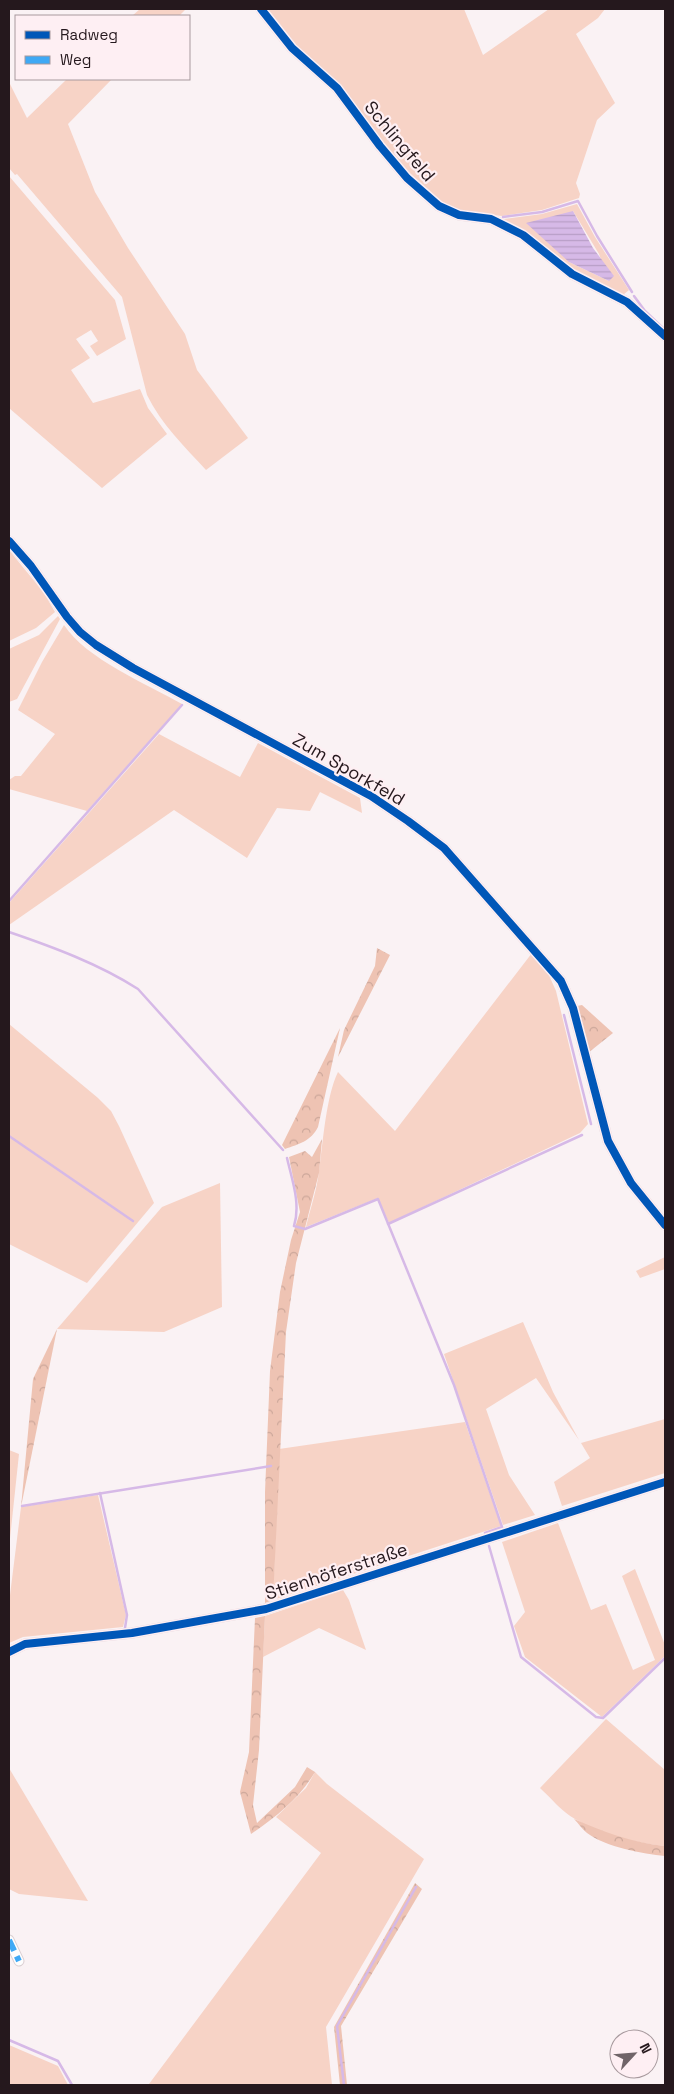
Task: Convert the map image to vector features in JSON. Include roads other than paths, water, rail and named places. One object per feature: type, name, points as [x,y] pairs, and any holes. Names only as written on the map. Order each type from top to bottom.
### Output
[{"type":"street","name":"Schlingfeld","points":[[261,9],[292,48],[338,88],[380,146],[422,193],[439,206],[459,215],[491,219],[523,235],[572,274],[627,302],[665,336]]},
{"type":"street","name":"Zum Sporkfeld","points":[[9,541],[32,566],[72,624],[96,645],[133,668],[371,796],[415,825],[456,859],[562,981],[573,1008],[608,1141],[631,1183],[665,1225]]},
{"type":"street","name":"Stienhöferstraße","points":[[9,1652],[25,1644],[132,1633],[256,1612],[665,1482]]},
{"type":"street","points":[[9,1940],[19,1962]]},
{"type":"waterway","points":[[503,217],[542,212],[578,201],[597,236],[632,292]]},
{"type":"waterway","points":[[634,296],[645,311],[665,330]]},
{"type":"waterway","points":[[9,901],[182,705]]},
{"type":"waterway","points":[[9,932],[92,964],[138,989],[283,1150]]},
{"type":"waterway","points":[[564,1015],[591,1124]]},
{"type":"waterway","points":[[388,1224],[582,1135]]},
{"type":"waterway","points":[[9,1136],[133,1221]]},
{"type":"waterway","points":[[287,1158],[297,1209],[294,1226],[305,1229],[378,1199],[454,1385],[502,1527],[485,1533]]},
{"type":"waterway","points":[[22,1506],[271,1466]]},
{"type":"waterway","points":[[100,1493],[127,1615],[125,1628]]},
{"type":"waterway","points":[[489,1546],[521,1657],[596,1717],[603,1718],[665,1658]]},
{"type":"waterway","points":[[344,2085],[337,2026],[416,1887]]},
{"type":"waterway","points":[[9,2040],[58,2061],[72,2085]]}]
